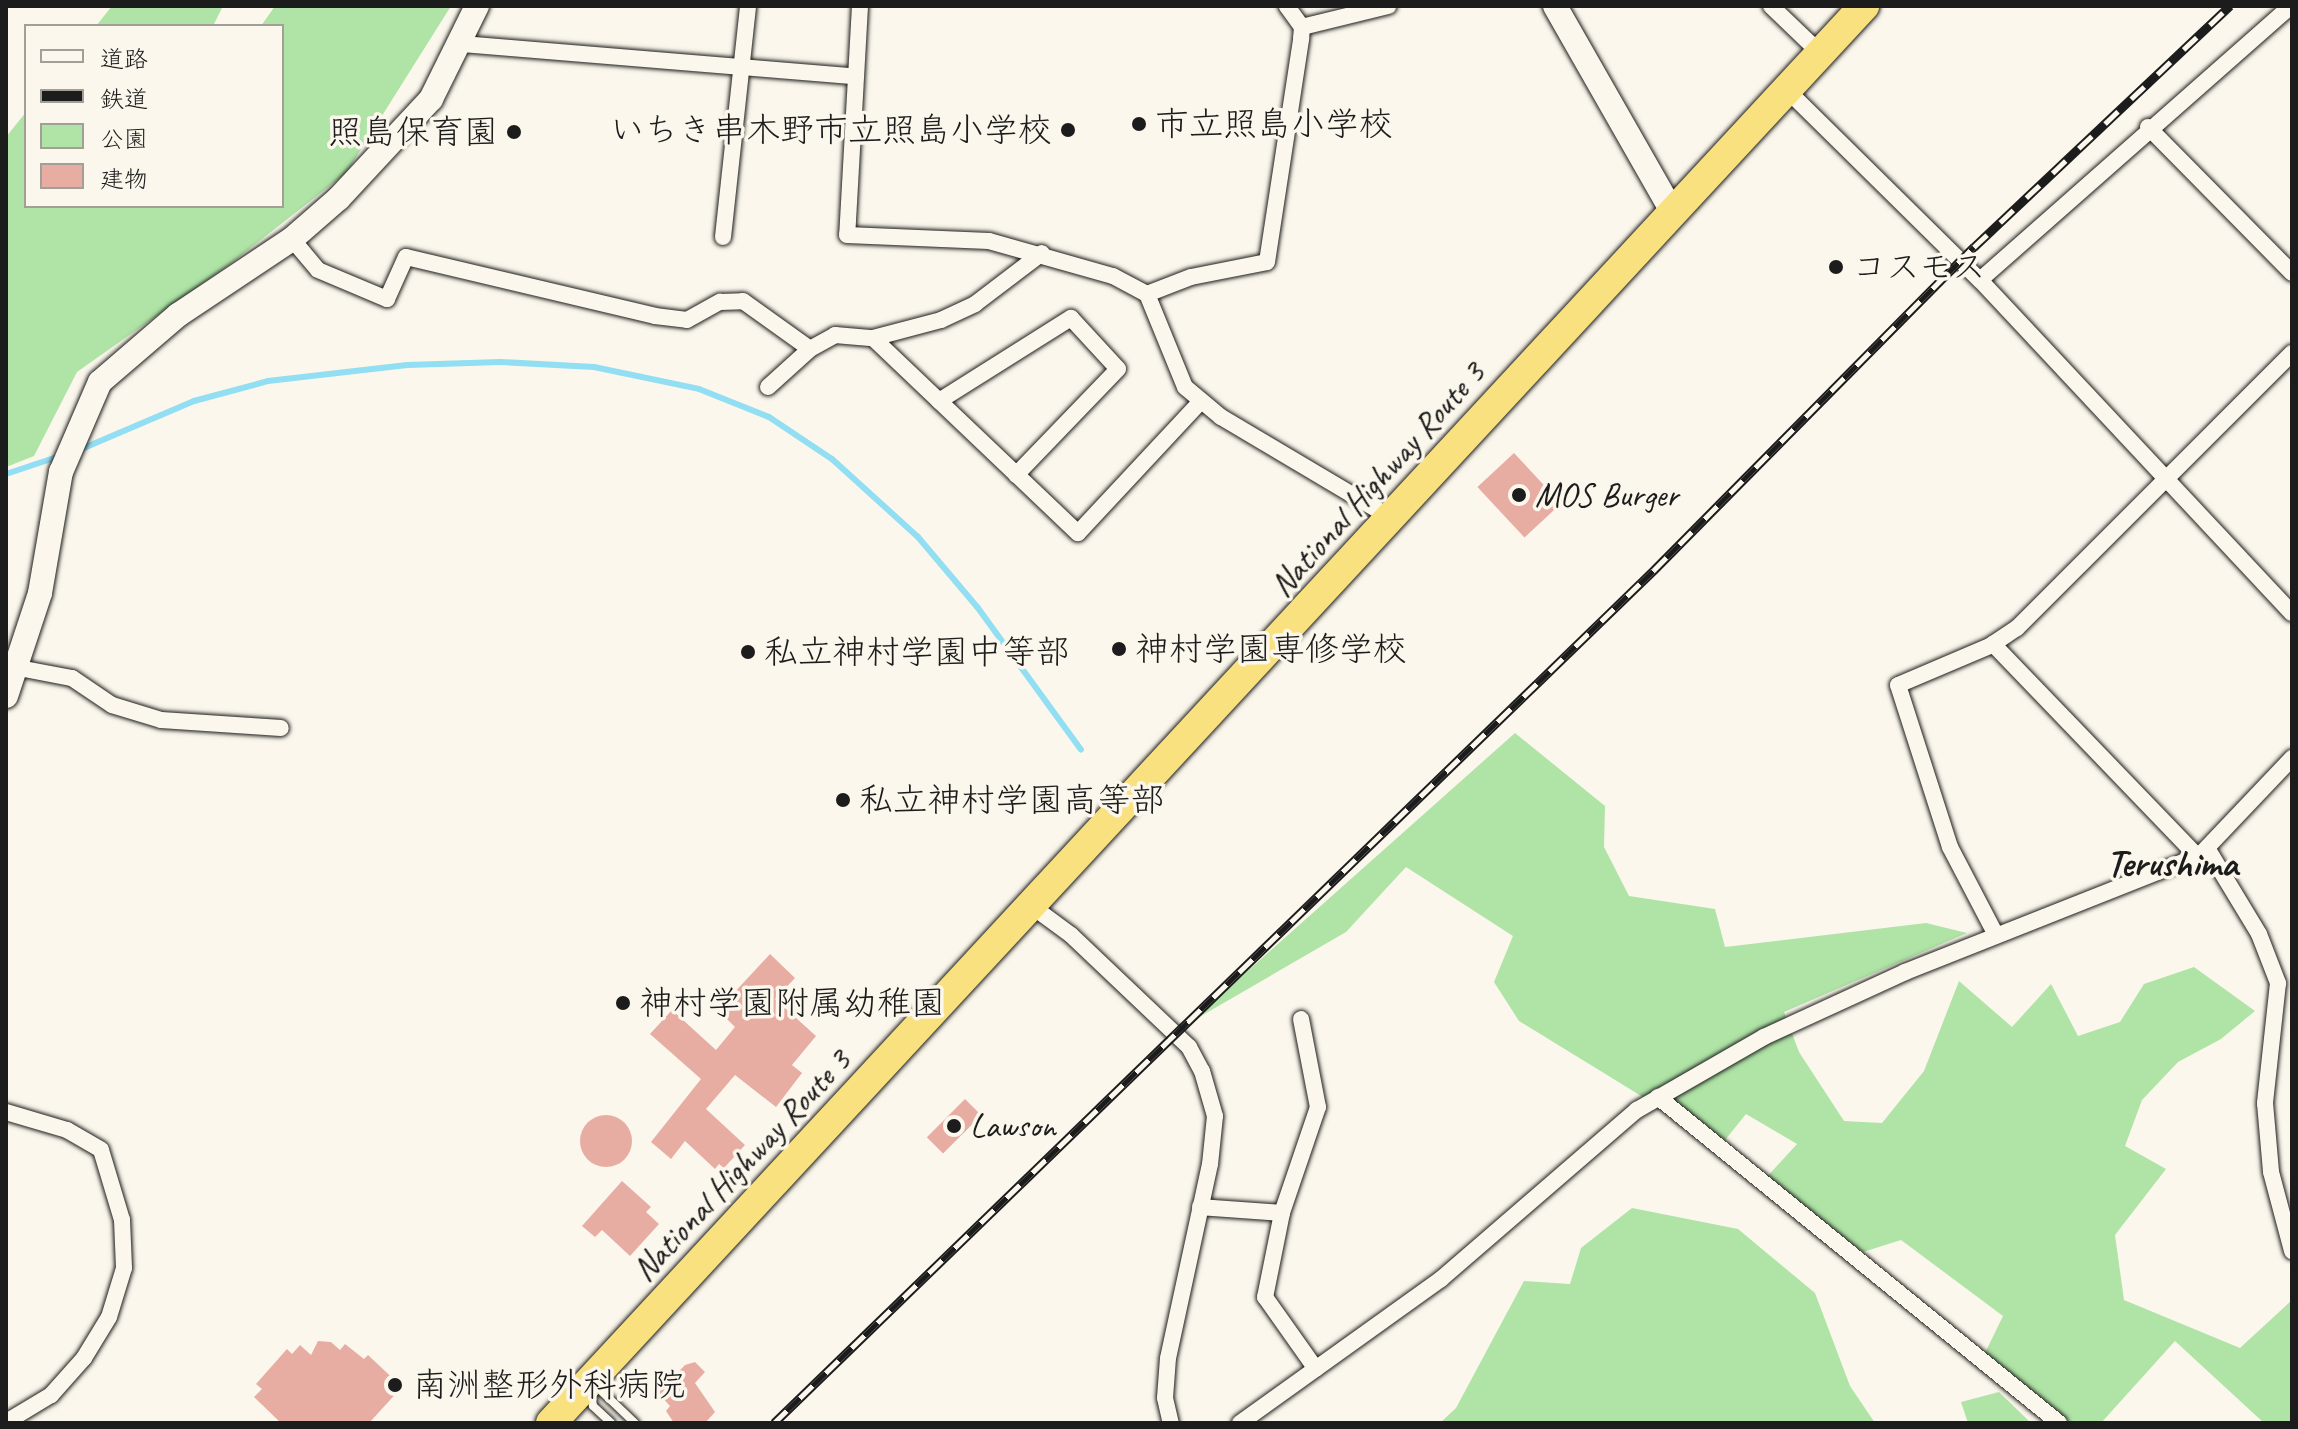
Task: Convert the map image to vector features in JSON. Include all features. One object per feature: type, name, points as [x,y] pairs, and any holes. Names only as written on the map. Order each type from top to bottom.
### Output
[{"type":"highway","name":"National Highway Route 3","points":[[551,1423],[1393,519],[1672,211],[1864,6]]},
{"type":"street","points":[[6,696],[19,668],[40,593],[61,472],[100,382],[178,315],[292,239],[339,198],[431,99],[461,44],[477,6]]},
{"type":"street","points":[[723,237],[748,6]]},
{"type":"street","points":[[860,6],[853,76],[847,235],[989,241],[1042,253],[1113,276],[1147,294],[1185,387],[1201,401],[1393,519]]},
{"type":"street","points":[[1147,294],[1191,277],[1267,262],[1302,27],[1287,6]]},
{"type":"street","points":[[1302,27],[1388,6]]},
{"type":"street","points":[[1555,6],[1672,211]]},
{"type":"street","points":[[1771,6],[1820,53]]},
{"type":"street","points":[[1980,280],[2148,127],[2288,16]]},
{"type":"street","points":[[461,44],[853,76]]},
{"type":"street","points":[[1787,90],[1980,280],[2163,481],[2292,613]]},
{"type":"street","points":[[2148,127],[2292,273]]},
{"type":"street","points":[[292,239],[318,270],[387,299],[406,257],[655,316],[687,320],[720,302],[743,301],[810,349]]},
{"type":"street","points":[[768,387],[810,349],[835,335],[873,338],[907,333],[975,304],[1042,253]]},
{"type":"street","points":[[939,401],[1071,318],[1118,369],[1016,475]]},
{"type":"street","points":[[873,338],[1078,533],[1201,401]]},
{"type":"street","points":[[1996,935],[1950,847],[1898,685],[1993,644],[2017,628],[2292,353]]},
{"type":"street","points":[[1993,644],[2202,852],[2259,934],[2278,983],[2265,1103],[2271,1172],[2292,1251]]},
{"type":"street","points":[[19,668],[72,678],[112,705],[161,720],[281,728]]},
{"type":"street","points":[[1240,1423],[1452,1271],[1578,1158],[1658,1097],[1764,1037],[1996,935],[2202,852],[2292,758]]},
{"type":"street","points":[[1033,907],[1071,935],[1189,1047],[1202,1071],[1215,1116],[1200,1207],[1168,1358],[1165,1398],[1171,1423]]},
{"type":"street","points":[[1301,1019],[1318,1107],[1282,1213],[1265,1297],[1316,1369]]},
{"type":"street","points":[[1658,1097],[2059,1423]]},
{"type":"street","points":[[6,1112],[67,1130],[101,1150],[122,1220],[124,1268],[109,1317],[84,1358],[51,1395],[6,1422]]},
{"type":"street","points":[[1200,1207],[1282,1213]]},
{"type":"lane","points":[[590,1381],[593,1406],[611,1423]]},
{"type":"lane","points":[[590,1381],[635,1423]]},
{"type":"green space","points":[[112,6],[223,6],[214,24],[98,24]]},
{"type":"green space","points":[[275,6],[451,6],[346,173],[230,264],[77,372],[34,456],[6,467],[6,137],[24,114],[24,208],[284,208],[284,24],[262,24]]},
{"type":"green space","points":[[1515,733],[1605,806],[1604,847],[1629,896],[1715,909],[1725,947],[1926,923],[1967,933],[1784,1012],[1799,1052],[1844,1121],[1882,1123],[1924,1071],[1959,981],[2012,1027],[2051,984],[2078,1036],[2120,1022],[2144,984],[2194,967],[2255,1011],[2221,1039],[2178,1062],[2142,1100],[2125,1146],[2166,1169],[2115,1235],[2124,1300],[2240,1348],[2292,1300],[2292,1423],[2264,1423],[2175,1341],[2101,1423],[2068,1423],[1984,1355],[2003,1316],[1901,1240],[1863,1252],[1765,1179],[1797,1144],[1746,1114],[1721,1145],[1519,1021],[1494,982],[1513,936],[1406,867],[1346,932],[1189,1023]]},
{"type":"green space","points":[[1632,1208],[1738,1229],[1815,1293],[1850,1386],[1875,1423],[1440,1423],[1456,1408],[1524,1281],[1570,1284],[1581,1248]]},
{"type":"green space","points":[[1999,1392],[2031,1423],[1968,1423],[1961,1402]]},
{"type":"building","name":"MOS Burger","points":[[1514,453],[1561,503],[1524,538],[1477,487]]},
{"type":"building","points":[[770,954],[795,978],[775,999],[816,1036],[792,1065],[802,1073],[776,1107],[735,1075],[706,1109],[745,1145],[724,1168],[719,1164],[715,1169],[685,1141],[671,1159],[651,1142],[701,1079],[650,1034],[672,1010],[716,1050],[735,1027],[712,1004],[726,989],[732,995]]},
{"type":"building","name":"Lawson","points":[[965,1099],[981,1115],[943,1153],[927,1137]]},
{"type":"building","points":[[606,1115],[624,1123],[632,1141],[624,1159],[606,1167],[588,1159],[580,1141],[588,1123]]},
{"type":"building","points":[[622,1181],[651,1207],[646,1212],[659,1224],[630,1256],[602,1230],[595,1237],[582,1226]]},
{"type":"building","points":[[318,1341],[331,1342],[340,1350],[345,1344],[364,1359],[368,1355],[402,1387],[369,1423],[281,1423],[254,1397],[262,1389],[256,1384],[287,1349],[292,1354],[300,1345],[311,1355]]},
{"type":"building","points":[[695,1362],[705,1372],[695,1383],[715,1412],[705,1423],[674,1423],[666,1411],[670,1406],[658,1393],[685,1365]]},
{"type":"waterway","points":[[79,450],[194,401],[268,381],[407,365],[501,362],[594,367],[699,389],[769,417],[832,459],[918,537],[978,608],[1081,750]]},
{"type":"waterway","points":[[6,474],[60,456]]},
{"type":"railway","points":[[774,1423],[1654,570],[1974,247],[2230,6]]},
{"type":"place","name":"市立照島小学校","points":[[1139,124]]},
{"type":"place","name":"いちき串木野市立照島小学校","points":[[1068,130]]},
{"type":"place","name":"照島保育園","points":[[514,132]]},
{"type":"place","name":"コスモス","points":[[1836,267]]},
{"type":"place","name":"MOS Burger","points":[[1519,495]]},
{"type":"place","name":"神村学園専修学校","points":[[1119,649]]},
{"type":"place","name":"私立神村学園中等部","points":[[748,652]]},
{"type":"place","name":"私立神村学園高等部","points":[[843,800]]},
{"type":"place","name":"神村学園附属幼稚園","points":[[623,1003]]},
{"type":"place","name":"Lawson","points":[[954,1126]]},
{"type":"place","name":"南洲整形外科病院","points":[[395,1385]]},
{"type":"district","name":"Terushima","points":[[2172,864]]}]
